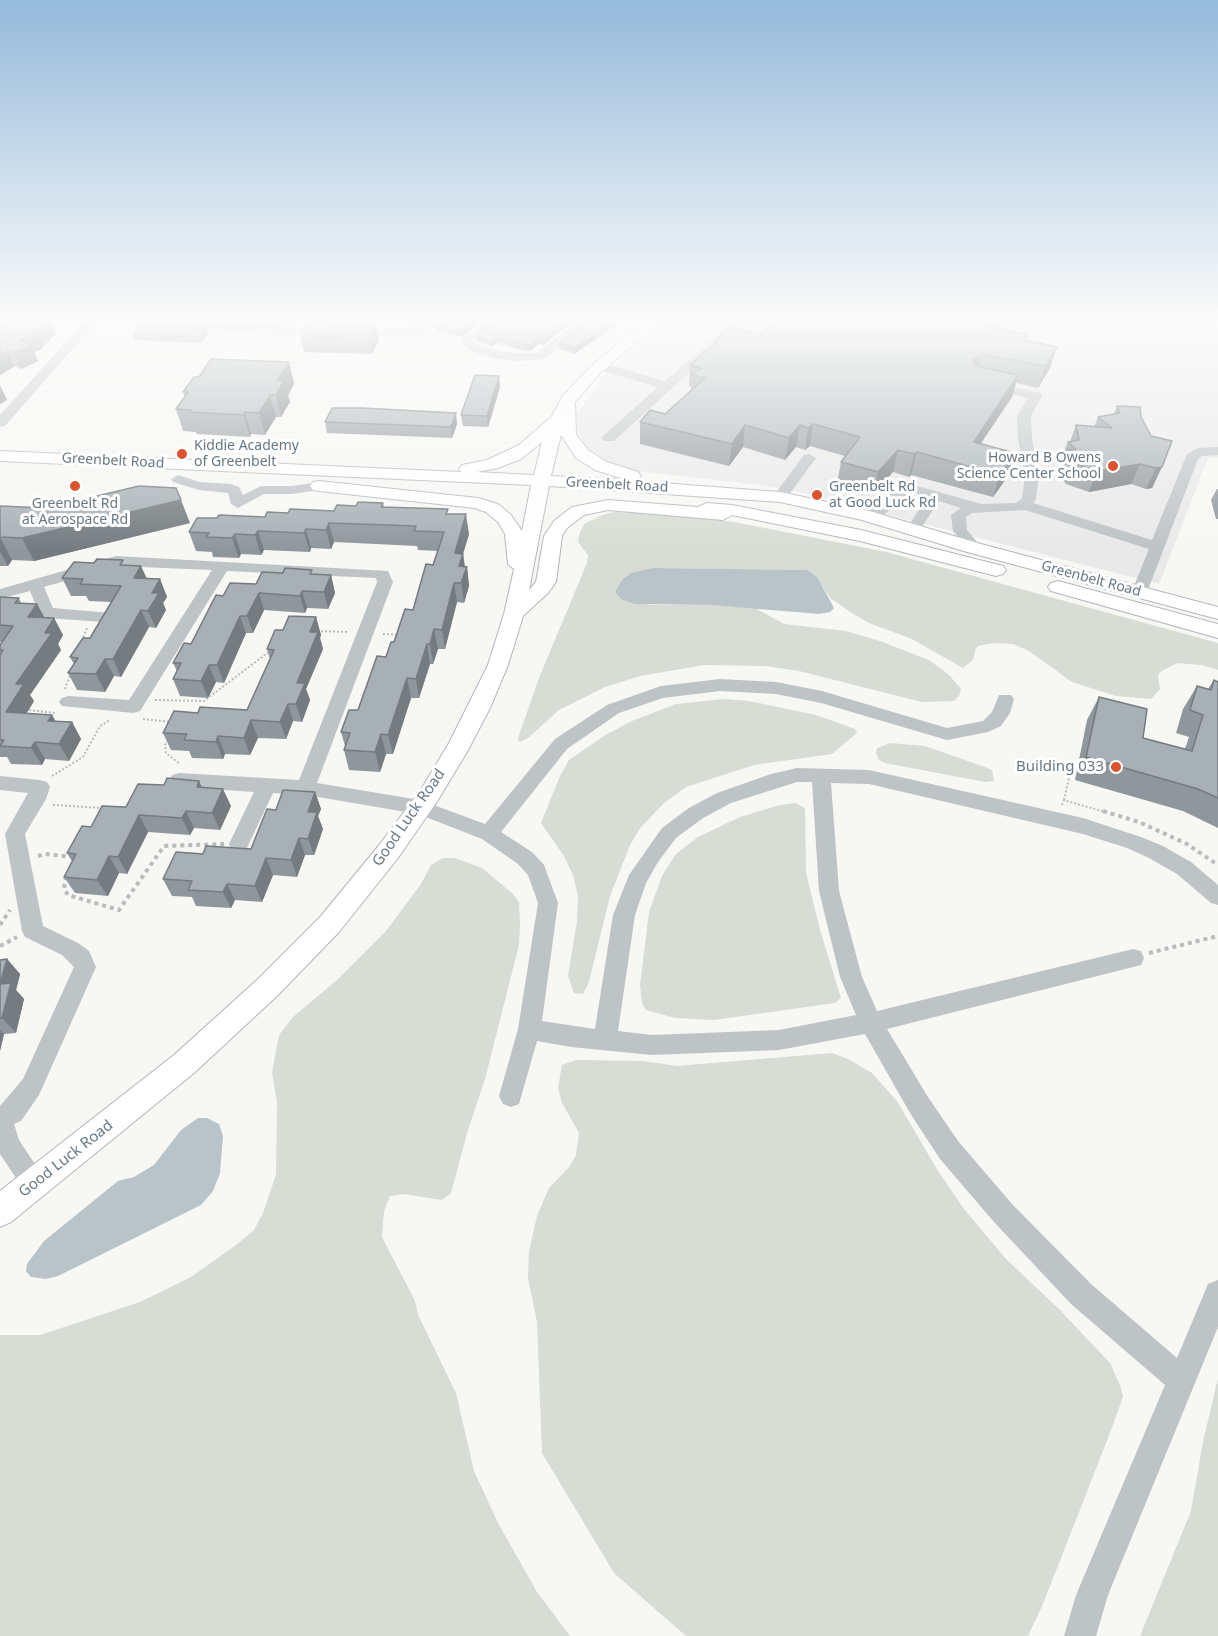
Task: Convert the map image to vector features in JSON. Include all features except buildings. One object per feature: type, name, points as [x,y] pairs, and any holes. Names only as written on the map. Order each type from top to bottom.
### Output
[{"type":"main road","name":"Good Luck Road","points":[[0,1211],[184,1064],[267,988],[330,924],[420,807],[479,708],[498,665],[514,614],[548,447],[565,407],[573,397]]},
{"type":"main road","points":[[418,475],[479,467],[503,460],[525,449],[565,407]]},
{"type":"main road","points":[[565,407],[568,434],[582,454],[590,460],[626,475],[732,494]]},
{"type":"main road","name":"Greenbelt Road","points":[[0,456],[418,475],[732,510],[861,536],[1218,631]]},
{"type":"main road","name":"Greenbelt Road","points":[[0,470],[318,486],[539,489],[659,487],[780,497],[866,515],[974,548],[1218,613]]},
{"type":"main road","points":[[318,486],[445,498],[492,508],[505,519],[514,534],[521,581]]},
{"type":"main road","points":[[514,614],[541,590],[546,582],[553,536],[560,525],[578,511],[608,505],[647,507],[790,522]]},
{"type":"main road","points":[[861,536],[892,534],[914,528]]},
{"type":"street","points":[[0,423],[23,397]]},
{"type":"street","points":[[609,438],[655,397]]},
{"type":"street","points":[[974,548],[960,531],[958,515],[963,511],[978,508],[1013,509],[1024,505],[1029,499],[1032,476],[1025,439],[1024,416],[1035,397]]},
{"type":"street","points":[[1140,591],[1192,457],[1198,452],[1218,451]]},
{"type":"street","points":[[780,497],[809,458]]},
{"type":"street","points":[[866,515],[880,511],[907,487],[978,508]]},
{"type":"street","points":[[914,528],[936,495]]},
{"type":"street","points":[[1024,505],[1158,547]]},
{"type":"street","points":[[0,594],[116,561],[382,574],[385,582],[306,788]]},
{"type":"street","points":[[66,697],[134,707],[222,567]]},
{"type":"street","points":[[35,584],[46,611],[52,614],[98,616]]},
{"type":"street","points":[[489,834],[525,785],[561,744],[613,709],[662,692],[720,685],[776,688],[822,697],[947,734],[988,726],[995,722],[1001,713],[1005,699]]},
{"type":"street","points":[[821,774],[824,842],[835,919],[851,977],[871,1023],[919,1106],[964,1168],[1080,1294],[1183,1382]]},
{"type":"street","points":[[605,1039],[624,915],[636,881],[669,833],[696,813],[751,787],[797,775],[869,777],[917,786],[1105,832],[1134,842],[1184,868],[1218,897]]},
{"type":"street","points":[[179,780],[306,788],[420,807],[489,834],[525,858],[537,871],[548,903],[529,1029],[511,1096]]},
{"type":"street","points":[[0,783],[34,795],[15,834],[33,931],[54,944],[70,949],[81,958],[85,967],[31,1087],[12,1113],[0,1118],[9,1146],[35,1184]]},
{"type":"street","points":[[239,844],[267,785]]},
{"type":"street","points":[[529,1029],[571,1037],[652,1045],[779,1040],[871,1023],[1133,958]]},
{"type":"street","points":[[1080,1636],[1092,1595],[1218,1294]]},
{"type":"path","points":[[80,648],[98,616]]},
{"type":"path","points":[[309,630],[402,635]]},
{"type":"path","points":[[139,699],[204,701],[244,673],[275,646]]},
{"type":"path","points":[[66,697],[72,670]]},
{"type":"path","points":[[29,711],[56,712],[50,722]]},
{"type":"path","points":[[34,795],[83,757],[100,726],[113,718]]},
{"type":"path","points":[[139,719],[171,721],[176,725]]},
{"type":"path","points":[[170,735],[165,745],[166,753],[183,767],[179,780]]},
{"type":"path","points":[[1064,800],[1073,761]]},
{"type":"path","points":[[34,795],[113,808]]},
{"type":"path","points":[[19,863],[45,854],[75,857],[65,878],[64,889],[68,895],[119,910],[164,846],[239,844]]},
{"type":"path","points":[[1133,958],[1178,944],[1218,936]]},
{"type":"shaded area","points":[[589,397],[1218,397],[1218,458],[1208,458],[1159,584],[799,492],[761,485],[628,470],[614,465],[587,448],[576,428],[577,415]]},
{"type":"shaded area","points":[[614,512],[637,512],[735,522],[886,552],[1218,643],[1218,670],[1202,665],[1177,663],[1160,672],[1158,676],[1160,689],[1151,699],[1116,696],[1072,682],[1029,651],[1013,644],[994,643],[978,646],[973,660],[963,668],[912,639],[869,623],[852,613],[830,598],[818,578],[807,570],[654,568],[649,605],[755,608],[784,624],[846,631],[929,660],[949,675],[961,689],[959,696],[954,701],[922,702],[799,671],[765,666],[704,665],[640,676],[605,687],[559,710],[528,738],[519,742],[518,738],[539,678],[587,563],[588,555],[578,542],[579,535],[584,524]]},
{"type":"shaded area","points":[[654,568],[807,570],[818,578],[834,608],[830,612],[819,614],[711,605],[635,604],[621,599],[615,592],[622,580],[631,573]]},
{"type":"shaded area","points":[[724,699],[749,701],[816,715],[855,729],[857,733],[832,754],[754,765],[686,787],[664,803],[641,827],[630,845],[610,896],[589,982],[583,994],[574,993],[568,976],[577,921],[578,896],[573,875],[564,856],[541,823],[560,776],[569,760],[607,734],[632,721],[676,704]]},
{"type":"shaded area","points":[[890,743],[925,746],[982,766],[992,770],[994,781],[985,782],[885,763],[879,760],[876,753],[877,748]]},
{"type":"shaded area","points":[[795,803],[805,808],[806,873],[820,930],[841,998],[835,1003],[714,1020],[675,1018],[646,1010],[642,1003],[640,985],[649,912],[662,876],[676,854],[698,837],[740,817]]},
{"type":"shaded area","points":[[443,858],[455,858],[482,868],[513,894],[519,902],[519,945],[485,1079],[451,1193],[442,1200],[403,1194],[390,1196],[384,1211],[382,1237],[415,1301],[418,1315],[456,1393],[474,1471],[498,1523],[537,1592],[570,1636],[0,1636],[0,1335],[40,1335],[140,1302],[191,1277],[254,1230],[263,1213],[276,1175],[277,1102],[272,1073],[279,1035],[293,1017],[337,980],[386,931],[421,884],[431,865]]},
{"type":"shaded area","points":[[832,1053],[872,1073],[897,1101],[938,1171],[964,1209],[1006,1259],[1059,1309],[1110,1363],[1120,1385],[1123,1397],[1108,1438],[1043,1604],[1028,1636],[686,1636],[614,1573],[542,1453],[537,1322],[528,1278],[529,1251],[537,1216],[549,1188],[570,1166],[576,1155],[579,1133],[562,1103],[558,1088],[562,1065],[576,1060],[643,1061],[677,1066]]},
{"type":"shaded area","points":[[198,1118],[207,1118],[219,1124],[223,1136],[220,1173],[213,1191],[201,1205],[58,1276],[46,1279],[31,1277],[26,1271],[27,1264],[44,1241],[118,1181],[134,1177],[154,1165],[181,1130]]},
{"type":"shaded area","points":[[1218,1378],[1218,1636],[1140,1636],[1191,1511],[1203,1442]]},
{"type":"place","name":"Kiddie Academy of Greenbelt","points":[[182,454]]},
{"type":"place","name":"Howard B Owens Science Center School","points":[[1113,466]]},
{"type":"place","name":"Greenbelt Rd at Aerospace Rd","points":[[75,486]]},
{"type":"place","name":"Greenbelt Rd at Good Luck Rd","points":[[817,495]]},
{"type":"place","name":"Building 033","points":[[1116,767]]}]
